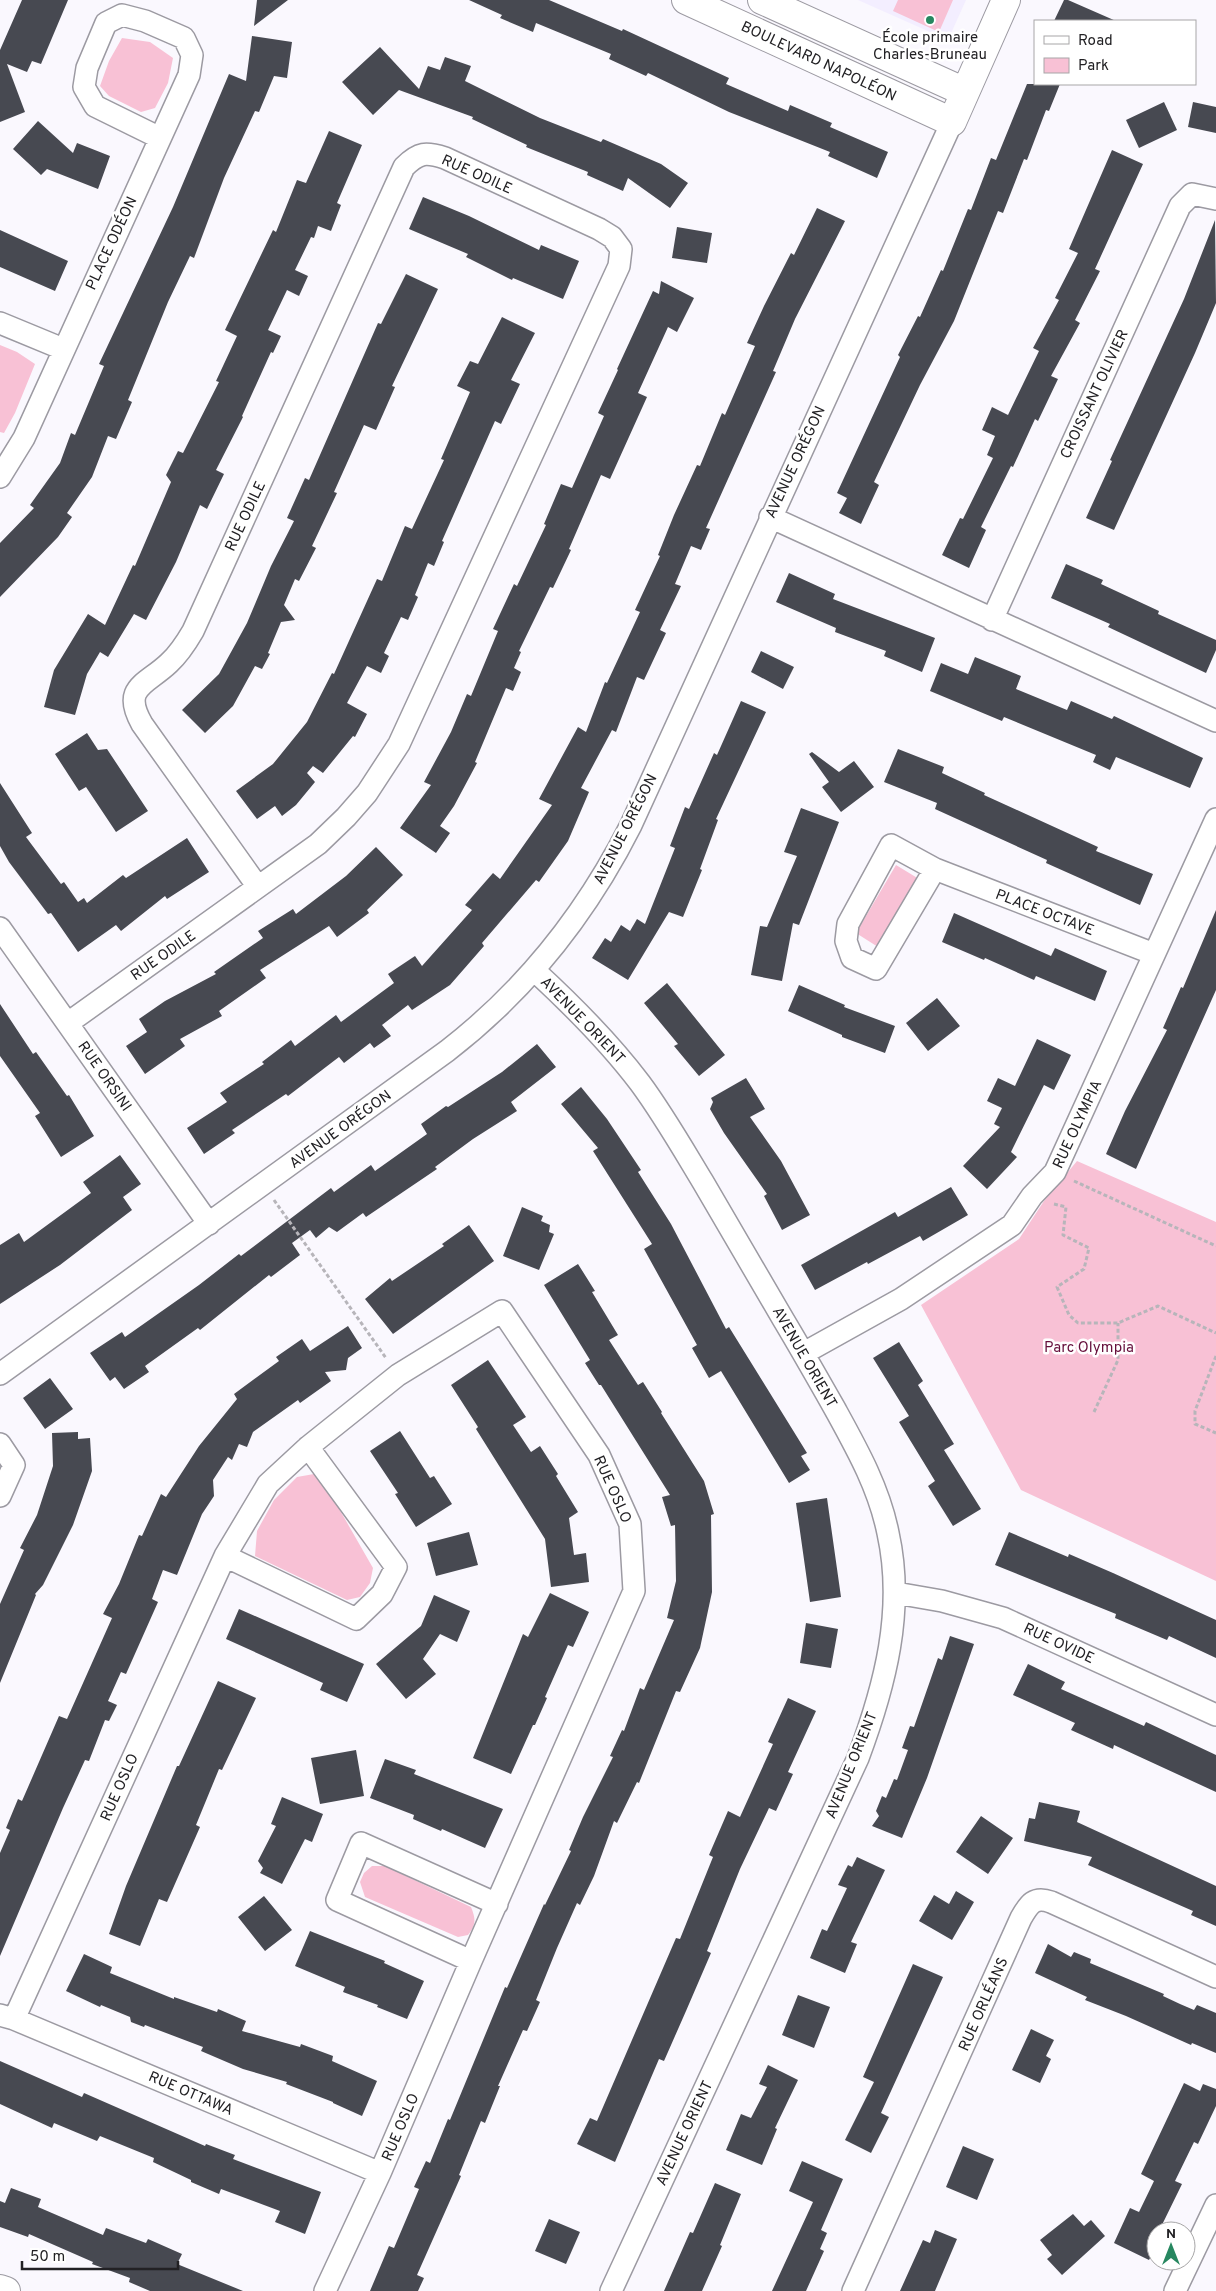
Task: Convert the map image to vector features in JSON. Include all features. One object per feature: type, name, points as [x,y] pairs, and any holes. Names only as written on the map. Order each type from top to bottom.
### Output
[{"type":"street","name":"BOULEVARD NAPOLÉON","points":[[686,0],[952,122]]},
{"type":"street","name":"BOULEVARD NAPOLÉON","points":[[762,0],[965,92]]},
{"type":"street","points":[[952,122],[1006,0]]},
{"type":"street","name":"PLACE ODÉON","points":[[2,467],[24,438],[189,76],[192,55],[184,38],[145,21],[122,16],[106,23],[87,68],[84,87],[95,106],[160,138]]},
{"type":"street","name":"AVENUE ORÉGON","points":[[0,1374],[465,1037],[510,997],[535,971],[580,912],[616,855],[952,122]]},
{"type":"street","name":"RUE ODILE","points":[[68,1022],[258,887],[318,844],[346,817],[384,768],[399,744],[619,266],[621,249],[612,237],[599,229],[445,158],[429,153],[414,157],[404,167],[193,631],[175,657],[142,683],[135,695],[134,708],[142,724],[258,887]]},
{"type":"street","name":"CROISSANT OLIVIER","points":[[992,620],[1180,206],[1192,194],[1216,199]]},
{"type":"street","points":[[0,323],[63,349]]},
{"type":"street","points":[[770,517],[1216,721]]},
{"type":"street","name":"RUE OLYMPIA","points":[[804,1353],[901,1299],[1012,1225],[1032,1196],[1056,1172],[1216,819]]},
{"type":"street","name":"PLACE OCTAVE","points":[[935,869],[876,969],[852,958],[846,941],[848,924],[891,845],[935,869],[1154,954]]},
{"type":"street","name":"RUE ORSINI","points":[[0,928],[209,1224]]},
{"type":"street","name":"AVENUE ORIENT","points":[[535,971],[602,1036],[641,1084],[688,1157],[804,1353],[865,1462],[879,1497],[889,1535],[896,1593],[887,1663],[872,1721],[858,1758],[611,2291]]},
{"type":"street","name":"RUE OSLO","points":[[7,2017],[224,1556],[268,1484],[308,1447],[398,1375],[502,1311],[599,1455],[630,1524],[634,1590],[471,1960],[380,2173],[325,2291]]},
{"type":"street","points":[[0,1444],[14,1465],[0,1496]]},
{"type":"street","points":[[224,1556],[356,1619],[382,1594],[396,1567],[308,1447]]},
{"type":"street","name":"RUE OVIDE","points":[[896,1593],[942,1601],[1003,1618],[1216,1715]]},
{"type":"street","points":[[471,1960],[336,1900],[361,1843],[497,1904]]},
{"type":"street","name":"RUE ORLÉANS","points":[[853,2291],[1021,1918],[1031,1903],[1039,1899],[1051,1902],[1216,1977]]},
{"type":"street","name":"RUE OTTAWA","points":[[7,2017],[380,2173]]},
{"type":"street","points":[[1175,2291],[1216,2205]]},
{"type":"street","points":[[0,2289],[6,2291]]},
{"type":"path","points":[[1056,1172],[1216,1246]]},
{"type":"path","points":[[273,1198],[398,1375]]},
{"type":"path","points":[[1052,1203],[1066,1207],[1063,1235],[1089,1248],[1084,1269],[1057,1288],[1069,1315],[1078,1323],[1118,1323],[1158,1306],[1216,1333]]},
{"type":"path","points":[[1094,1412],[1118,1360],[1118,1323]]},
{"type":"path","points":[[1216,1356],[1195,1411],[1195,1424],[1216,1434]]},
{"type":"shaded area","name":"École primaire Charles-Bruneau","points":[[858,0],[966,0],[948,40]]},
{"type":"green space","points":[[898,0],[953,0],[939,32],[893,11]]},
{"type":"green space","points":[[122,38],[150,42],[173,58],[168,83],[155,108],[141,112],[109,96],[100,86],[109,61]]},
{"type":"green space","points":[[0,345],[17,352],[35,364],[15,413],[4,433],[0,432]]},
{"type":"green space","points":[[896,865],[919,879],[878,947],[856,933]]},
{"type":"green space","name":"Parc Olympia","points":[[1077,1161],[1216,1222],[1216,1581],[1021,1490],[921,1305],[1019,1239],[1044,1201]]},
{"type":"green space","points":[[314,1474],[326,1486],[373,1568],[370,1583],[360,1597],[347,1600],[255,1556],[257,1531],[274,1500],[297,1477]]},
{"type":"green space","points":[[372,1866],[385,1866],[471,1907],[474,1915],[474,1925],[471,1931],[468,1935],[458,1937],[365,1897],[360,1882],[364,1873]]},
{"type":"building","points":[[22,0],[68,0],[41,64],[32,61],[27,72],[7,64],[25,112],[0,122],[0,50]]},
{"type":"building","points":[[257,0],[288,0],[254,26]]},
{"type":"building","points":[[469,0],[549,0],[622,31],[623,29],[729,78],[726,84],[788,111],[790,105],[832,123],[830,127],[888,152],[877,178],[828,156],[830,152],[729,112],[648,73],[646,76],[609,59],[611,54],[536,23],[533,32],[500,18],[502,15]]},
{"type":"building","points":[[1064,0],[1068,0],[1114,20],[1054,20]]},
{"type":"building","points":[[252,36],[292,42],[287,78],[274,76],[259,112],[255,111],[224,178],[194,258],[190,256],[168,302],[128,400],[132,402],[116,439],[108,436],[92,477],[67,513],[72,517],[58,537],[0,597],[0,543],[34,508],[30,505],[60,463],[71,433],[75,435],[104,366],[99,364],[173,207],[229,74],[246,81]]},
{"type":"building","points":[[380,47],[419,89],[428,66],[440,70],[445,57],[471,66],[465,81],[540,118],[601,142],[603,139],[661,164],[688,183],[670,208],[628,178],[623,191],[587,175],[588,172],[526,147],[527,145],[472,119],[473,117],[399,90],[373,115],[342,82]]},
{"type":"building","points":[[1027,84],[1060,85],[1049,111],[1046,110],[1027,160],[1024,159],[1003,213],[998,211],[954,321],[920,385],[874,482],[879,485],[861,524],[839,513],[847,498],[837,493],[900,357],[898,355],[918,316],[920,317],[941,270],[943,271],[968,209],[971,210],[991,158],[996,160]]},
{"type":"building","points":[[1164,102],[1177,130],[1139,148],[1126,120]]},
{"type":"building","points":[[1193,102],[1216,107],[1216,133],[1188,127]]},
{"type":"building","points":[[38,121],[73,153],[77,143],[110,156],[98,189],[47,169],[41,175],[13,149]]},
{"type":"building","points":[[329,131],[362,145],[337,203],[341,205],[331,231],[318,226],[314,238],[311,237],[295,270],[308,276],[299,296],[287,290],[268,330],[281,336],[273,353],[271,352],[243,417],[216,470],[224,474],[207,509],[200,505],[176,562],[146,620],[134,614],[108,657],[100,652],[87,674],[75,715],[44,707],[54,670],[88,614],[105,625],[133,565],[135,566],[171,482],[166,475],[178,451],[183,453],[219,382],[216,381],[237,336],[225,330],[273,230],[276,232],[297,180],[306,183]]},
{"type":"building","points":[[1112,150],[1143,164],[1095,269],[1100,271],[1075,320],[1080,323],[1051,376],[1058,379],[1038,421],[1035,419],[1013,467],[1011,466],[981,527],[986,530],[969,568],[942,555],[960,518],[963,519],[993,458],[987,455],[995,436],[982,430],[992,407],[1008,415],[1039,351],[1033,348],[1059,300],[1055,298],[1078,253],[1069,249]]},
{"type":"building","points":[[423,197],[469,216],[539,250],[541,245],[579,261],[563,299],[513,278],[512,280],[466,257],[468,254],[409,229]]},
{"type":"building","points":[[817,208],[845,221],[795,319],[773,371],[776,372],[706,528],[710,529],[701,550],[691,546],[675,584],[681,586],[660,630],[666,633],[644,680],[637,677],[616,732],[612,730],[581,788],[589,792],[568,841],[539,882],[536,880],[482,943],[484,946],[450,985],[412,1010],[408,1005],[382,1025],[391,1036],[374,1048],[370,1043],[344,1063],[339,1057],[288,1096],[286,1094],[232,1130],[235,1133],[204,1154],[187,1128],[227,1102],[220,1093],[264,1064],[262,1062],[291,1040],[295,1046],[336,1015],[341,1022],[394,983],[388,974],[415,956],[422,966],[472,910],[465,905],[493,873],[500,879],[552,805],[539,799],[578,727],[586,732],[605,682],[607,683],[640,612],[635,610],[660,556],[658,555],[674,515],[697,465],[700,466],[722,413],[725,415],[755,346],[747,343],[791,253],[794,255]]},
{"type":"building","points":[[1215,220],[1216,303],[1114,530],[1086,518],[1112,461],[1110,460],[1184,299]]},
{"type":"building","points":[[677,227],[712,233],[707,263],[672,258]]},
{"type":"building","points":[[0,230],[68,261],[55,291],[0,267]]},
{"type":"building","points":[[406,274],[438,289],[392,386],[395,387],[376,430],[364,425],[334,492],[337,493],[312,546],[316,548],[299,581],[295,579],[284,605],[295,620],[281,622],[268,653],[270,654],[262,669],[255,666],[233,706],[205,733],[182,710],[219,674],[247,623],[271,566],[294,521],[287,518],[305,478],[309,480],[378,323],[381,324]]},
{"type":"building","points":[[661,281],[694,298],[677,332],[668,327],[638,393],[647,397],[610,479],[601,475],[569,549],[571,550],[553,588],[550,587],[519,651],[521,652],[514,668],[521,672],[513,691],[506,688],[475,762],[477,763],[454,806],[440,826],[450,833],[436,853],[400,828],[431,785],[424,782],[451,732],[467,694],[471,696],[498,631],[493,629],[514,584],[517,586],[546,525],[544,524],[561,484],[572,488],[604,416],[598,413],[653,291],[659,294]]},
{"type":"building","points":[[502,317],[535,333],[511,380],[520,384],[501,424],[495,421],[442,541],[444,542],[434,566],[428,563],[415,595],[418,597],[408,620],[401,617],[384,653],[389,656],[381,673],[367,666],[347,703],[367,714],[355,737],[353,736],[323,773],[313,766],[307,773],[315,782],[296,805],[282,816],[275,806],[257,819],[236,791],[273,764],[307,722],[332,673],[334,674],[377,579],[382,581],[405,526],[412,529],[444,460],[441,459],[470,392],[457,386],[470,361],[478,364]]},
{"type":"building","points":[[1066,564],[1103,580],[1101,584],[1159,611],[1158,614],[1216,640],[1216,650],[1206,673],[1108,627],[1110,624],[1051,598]]},
{"type":"building","points":[[789,573],[835,594],[833,599],[935,638],[922,672],[884,656],[886,651],[835,632],[836,628],[776,602]]},
{"type":"building","points":[[761,651],[794,667],[783,689],[751,672]]},
{"type":"building","points":[[975,657],[1021,676],[1016,689],[1067,710],[1071,701],[1112,719],[1114,716],[1203,758],[1190,788],[1116,757],[1110,770],[1093,762],[1096,755],[1004,717],[1002,721],[930,691],[941,663],[968,674]]},
{"type":"building","points":[[741,701],[766,712],[716,819],[718,820],[700,869],[702,870],[683,917],[669,912],[628,980],[592,958],[605,938],[611,942],[621,925],[630,931],[637,919],[645,924],[675,848],[670,846],[685,807],[689,809],[714,753],[717,755]]},
{"type":"building","points":[[87,733],[98,750],[107,749],[148,811],[116,832],[86,787],[79,791],[55,754]]},
{"type":"building","points":[[898,749],[944,767],[942,773],[985,793],[984,795],[1098,847],[1096,851],[1153,874],[1140,905],[1046,863],[1047,860],[935,809],[937,803],[884,782]]},
{"type":"building","points":[[812,752],[839,772],[854,761],[874,787],[841,812],[822,787],[829,782],[809,754]]},
{"type":"building","points":[[0,783],[32,833],[26,837],[61,884],[64,882],[78,902],[84,898],[87,903],[123,875],[126,878],[187,838],[209,872],[167,899],[165,896],[121,931],[116,925],[78,952],[51,913],[48,914],[9,862],[0,846]]},
{"type":"building","points":[[801,808],[839,822],[799,925],[793,923],[782,981],[751,975],[760,926],[767,927],[797,856],[784,852]]},
{"type":"building","points":[[376,847],[403,875],[367,910],[369,913],[337,937],[329,926],[260,970],[266,978],[219,1011],[222,1016],[180,1039],[185,1046],[145,1074],[126,1046],[147,1032],[139,1019],[165,1001],[216,974],[214,972],[263,938],[258,931],[293,909],[296,914],[346,876]]},
{"type":"building","points":[[1216,910],[1216,990],[1136,1169],[1106,1154],[1125,1111],[1167,1030],[1163,1028],[1181,987],[1183,988]]},
{"type":"building","points":[[954,913],[1051,956],[1055,948],[1107,971],[1095,1001],[1036,976],[1034,980],[985,958],[984,960],[942,942]]},
{"type":"building","points":[[667,983],[725,1055],[699,1076],[674,1046],[678,1044],[644,1003]]},
{"type":"building","points":[[799,985],[845,1005],[844,1007],[895,1026],[885,1053],[842,1037],[842,1035],[788,1011]]},
{"type":"building","points":[[937,998],[960,1026],[928,1051],[906,1023]]},
{"type":"building","points":[[0,1004],[33,1054],[36,1052],[67,1096],[69,1095],[94,1136],[61,1157],[35,1116],[40,1113],[0,1056]]},
{"type":"building","points":[[1037,1039],[1071,1055],[1054,1090],[1044,1085],[1011,1152],[1017,1157],[987,1189],[963,1166],[1000,1127],[994,1124],[1002,1108],[987,1101],[998,1078],[1015,1086]]},
{"type":"building","points":[[537,1044],[556,1067],[511,1102],[517,1111],[473,1139],[435,1167],[437,1169],[366,1217],[363,1213],[337,1232],[329,1227],[316,1238],[310,1230],[292,1243],[300,1255],[271,1277],[269,1275],[200,1330],[198,1328],[145,1366],[149,1372],[124,1389],[115,1377],[110,1381],[90,1353],[122,1332],[125,1337],[199,1285],[239,1254],[241,1256],[331,1188],[334,1192],[371,1165],[375,1171],[427,1134],[421,1124],[446,1106],[448,1107],[502,1072]]},
{"type":"building","points":[[746,1078],[765,1109],[750,1117],[781,1161],[810,1215],[782,1230],[764,1196],[767,1194],[724,1133],[710,1109],[713,1102],[711,1098]]},
{"type":"building","points":[[581,1087],[607,1119],[641,1170],[638,1172],[671,1224],[726,1329],[729,1327],[807,1453],[801,1456],[810,1470],[789,1483],[721,1371],[709,1378],[692,1348],[697,1345],[644,1249],[652,1244],[593,1151],[598,1148],[561,1104]]},
{"type":"building","points":[[120,1155],[141,1184],[123,1197],[132,1210],[60,1265],[0,1304],[0,1245],[19,1233],[24,1242],[91,1193],[83,1182]]},
{"type":"building","points":[[951,1187],[968,1215],[923,1241],[920,1236],[815,1290],[801,1265],[895,1212],[898,1217]]},
{"type":"building","points":[[522,1207],[543,1216],[541,1221],[550,1225],[549,1232],[554,1234],[539,1270],[503,1256]]},
{"type":"building","points":[[469,1225],[494,1261],[393,1334],[365,1299],[390,1278],[392,1281],[444,1246],[442,1244]]},
{"type":"building","points":[[578,1264],[595,1291],[592,1292],[618,1335],[609,1340],[638,1385],[643,1382],[704,1481],[714,1514],[711,1515],[712,1592],[700,1648],[680,1692],[676,1691],[639,1783],[637,1782],[617,1823],[614,1821],[594,1876],[580,1905],[577,1903],[557,1948],[536,2000],[540,2002],[527,2031],[523,2030],[498,2086],[500,2086],[485,2123],[481,2121],[459,2175],[461,2176],[417,2275],[424,2278],[418,2291],[370,2291],[389,2246],[394,2248],[419,2189],[414,2187],[426,2161],[430,2163],[448,2119],[450,2120],[505,1987],[507,1988],[544,1904],[571,1851],[569,1850],[613,1757],[610,1756],[622,1730],[624,1731],[640,1688],[644,1690],[674,1620],[667,1618],[676,1581],[675,1525],[671,1526],[662,1497],[670,1495],[601,1385],[599,1385],[585,1363],[590,1360],[544,1285]]},
{"type":"building","points":[[348,1326],[362,1348],[348,1358],[346,1370],[325,1372],[331,1381],[300,1403],[298,1400],[253,1432],[247,1447],[239,1444],[232,1460],[228,1457],[213,1480],[214,1496],[202,1514],[177,1575],[163,1570],[152,1599],[158,1602],[126,1674],[121,1672],[108,1701],[117,1705],[109,1721],[105,1720],[89,1761],[85,1760],[0,1956],[0,1853],[10,1830],[6,1828],[18,1799],[22,1801],[59,1716],[67,1719],[112,1618],[103,1614],[119,1584],[139,1535],[142,1536],[161,1494],[166,1497],[199,1446],[237,1399],[234,1394],[279,1361],[276,1357],[302,1339],[310,1351]]},
{"type":"building","points":[[899,1342],[923,1381],[918,1385],[954,1444],[944,1450],[981,1509],[953,1526],[928,1486],[935,1481],[899,1422],[909,1416],[873,1358]]},
{"type":"building","points":[[488,1360],[526,1417],[513,1425],[531,1452],[540,1446],[558,1474],[556,1476],[578,1512],[569,1518],[574,1555],[586,1553],[589,1582],[551,1587],[545,1539],[476,1429],[478,1427],[451,1385]]},
{"type":"building","points":[[50,1378],[73,1409],[45,1429],[23,1398]]},
{"type":"building","points":[[400,1431],[430,1478],[434,1476],[452,1504],[416,1527],[395,1494],[398,1493],[370,1451]]},
{"type":"building","points":[[78,1432],[78,1439],[90,1438],[92,1471],[73,1525],[43,1585],[35,1594],[0,1683],[0,1604],[24,1550],[20,1548],[37,1515],[53,1466],[52,1433]]},
{"type":"building","points":[[827,1498],[841,1597],[810,1602],[796,1503]]},
{"type":"building","points":[[469,1532],[478,1565],[436,1576],[427,1543]]},
{"type":"building","points":[[1009,1532],[1068,1557],[1069,1554],[1216,1620],[1216,1658],[1169,1636],[1167,1640],[1115,1618],[1116,1614],[995,1565]]},
{"type":"building","points":[[550,1593],[589,1612],[573,1647],[568,1645],[545,1697],[547,1698],[511,1774],[473,1758],[523,1634],[528,1637]]},
{"type":"building","points":[[434,1595],[470,1611],[457,1642],[440,1634],[423,1659],[436,1674],[406,1699],[376,1664],[421,1626]]},
{"type":"building","points":[[239,1609],[364,1664],[347,1702],[320,1690],[323,1683],[226,1639]]},
{"type":"building","points":[[806,1623],[838,1629],[831,1668],[800,1663]]},
{"type":"building","points":[[950,1636],[974,1644],[927,1778],[902,1838],[872,1826],[879,1816],[876,1811],[882,1796],[886,1798],[894,1779],[897,1780],[908,1750],[902,1748],[910,1726],[914,1727],[938,1658],[942,1660]]},
{"type":"building","points":[[1028,1664],[1065,1682],[1061,1689],[1144,1726],[1146,1722],[1216,1755],[1216,1792],[1114,1745],[1113,1749],[1071,1730],[1075,1723],[1013,1695]]},
{"type":"building","points":[[218,1681],[256,1698],[222,1770],[219,1769],[196,1825],[200,1827],[167,1902],[159,1899],[140,1946],[109,1934],[126,1886],[177,1766],[179,1766]]},
{"type":"building","points":[[788,1698],[816,1711],[788,1772],[793,1774],[776,1811],[769,1808],[740,1869],[707,1951],[711,1953],[664,2061],[659,2059],[615,2162],[577,2144],[590,2118],[597,2121],[676,1938],[680,1939],[713,1857],[709,1855],[728,1811],[740,1817],[773,1744],[768,1742]]},
{"type":"building","points":[[356,1750],[364,1796],[320,1804],[311,1758]]},
{"type":"building","points":[[385,1759],[416,1770],[414,1774],[503,1809],[485,1848],[442,1829],[441,1831],[413,1819],[414,1815],[370,1798]]},
{"type":"building","points":[[282,1797],[323,1814],[312,1842],[305,1839],[282,1884],[260,1873],[263,1868],[258,1861],[276,1826],[271,1824]]},
{"type":"building","points":[[1039,1802],[1080,1811],[1077,1822],[1216,1886],[1216,1926],[1191,1915],[1193,1911],[1088,1865],[1092,1857],[1024,1841],[1029,1818],[1035,1819]]},
{"type":"building","points":[[981,1816],[1013,1838],[988,1874],[956,1852]]},
{"type":"building","points":[[857,1857],[885,1870],[851,1942],[857,1944],[845,1973],[810,1958],[822,1929],[827,1931],[847,1888],[838,1885],[848,1865],[852,1867]]},
{"type":"building","points":[[956,1891],[974,1902],[952,1940],[919,1921],[934,1895],[949,1904]]},
{"type":"building","points":[[264,1896],[292,1930],[265,1951],[238,1917]]},
{"type":"building","points":[[310,1931],[385,1961],[384,1963],[424,1981],[407,2019],[377,2007],[378,2005],[343,1992],[345,1987],[295,1966]]},
{"type":"building","points":[[1048,1944],[1071,1957],[1074,1952],[1091,1959],[1090,1963],[1164,1994],[1163,1996],[1194,2010],[1197,2005],[1216,2013],[1216,2053],[1192,2043],[1191,2045],[1085,2000],[1087,1997],[1035,1973]]},
{"type":"building","points":[[84,1954],[112,1967],[110,1973],[174,1999],[174,1997],[217,2012],[218,2009],[246,2021],[242,2031],[300,2047],[301,2044],[333,2056],[332,2061],[377,2081],[362,2116],[333,2102],[286,2084],[287,2082],[243,2069],[201,2051],[203,2047],[145,2025],[144,2027],[131,2022],[130,2017],[101,2005],[100,2007],[66,1991]]},
{"type":"building","points":[[913,1964],[943,1977],[881,2113],[889,2117],[871,2153],[845,2140],[874,2082],[863,2077]]},
{"type":"building","points":[[798,1995],[830,2007],[814,2048],[782,2035]]},
{"type":"building","points":[[1031,2029],[1054,2040],[1046,2056],[1051,2059],[1040,2083],[1012,2070]]},
{"type":"building","points":[[0,2061],[82,2097],[84,2093],[205,2146],[206,2144],[235,2155],[233,2159],[321,2192],[305,2234],[275,2222],[280,2211],[221,2189],[219,2194],[153,2162],[154,2158],[100,2136],[97,2141],[54,2123],[52,2128],[0,2104]]},
{"type":"building","points":[[768,2065],[798,2080],[775,2128],[777,2129],[762,2165],[726,2150],[741,2114],[751,2118],[767,2087],[759,2084]]},
{"type":"building","points":[[1184,2083],[1200,2091],[1203,2084],[1216,2089],[1216,2106],[1198,2144],[1194,2142],[1175,2181],[1182,2184],[1164,2221],[1146,2221],[1146,2259],[1114,2243],[1130,2208],[1139,2212],[1154,2181],[1141,2174]]},
{"type":"building","points":[[963,2146],[994,2159],[977,2200],[946,2187]]},
{"type":"building","points":[[802,2161],[843,2179],[821,2230],[827,2233],[820,2249],[824,2251],[806,2291],[772,2291],[813,2202],[789,2191]]},
{"type":"building","points":[[715,2183],[741,2194],[720,2245],[722,2246],[702,2291],[664,2291],[690,2232],[693,2233]]},
{"type":"building","points":[[11,2188],[41,2199],[38,2207],[103,2235],[106,2228],[146,2243],[148,2239],[182,2254],[177,2264],[243,2291],[150,2291],[129,2282],[130,2278],[92,2264],[93,2262],[29,2234],[28,2237],[0,2227],[0,2201],[5,2203]]},
{"type":"building","points":[[1073,2214],[1084,2226],[1091,2220],[1105,2236],[1062,2275],[1047,2259],[1052,2255],[1040,2240]]},
{"type":"building","points":[[549,2219],[580,2232],[566,2264],[535,2251]]},
{"type":"building","points":[[935,2230],[957,2239],[935,2291],[900,2291],[923,2240],[930,2243]]},
{"type":"place","name":"École primaire Charles-Bruneau","points":[[930,20]]}]
